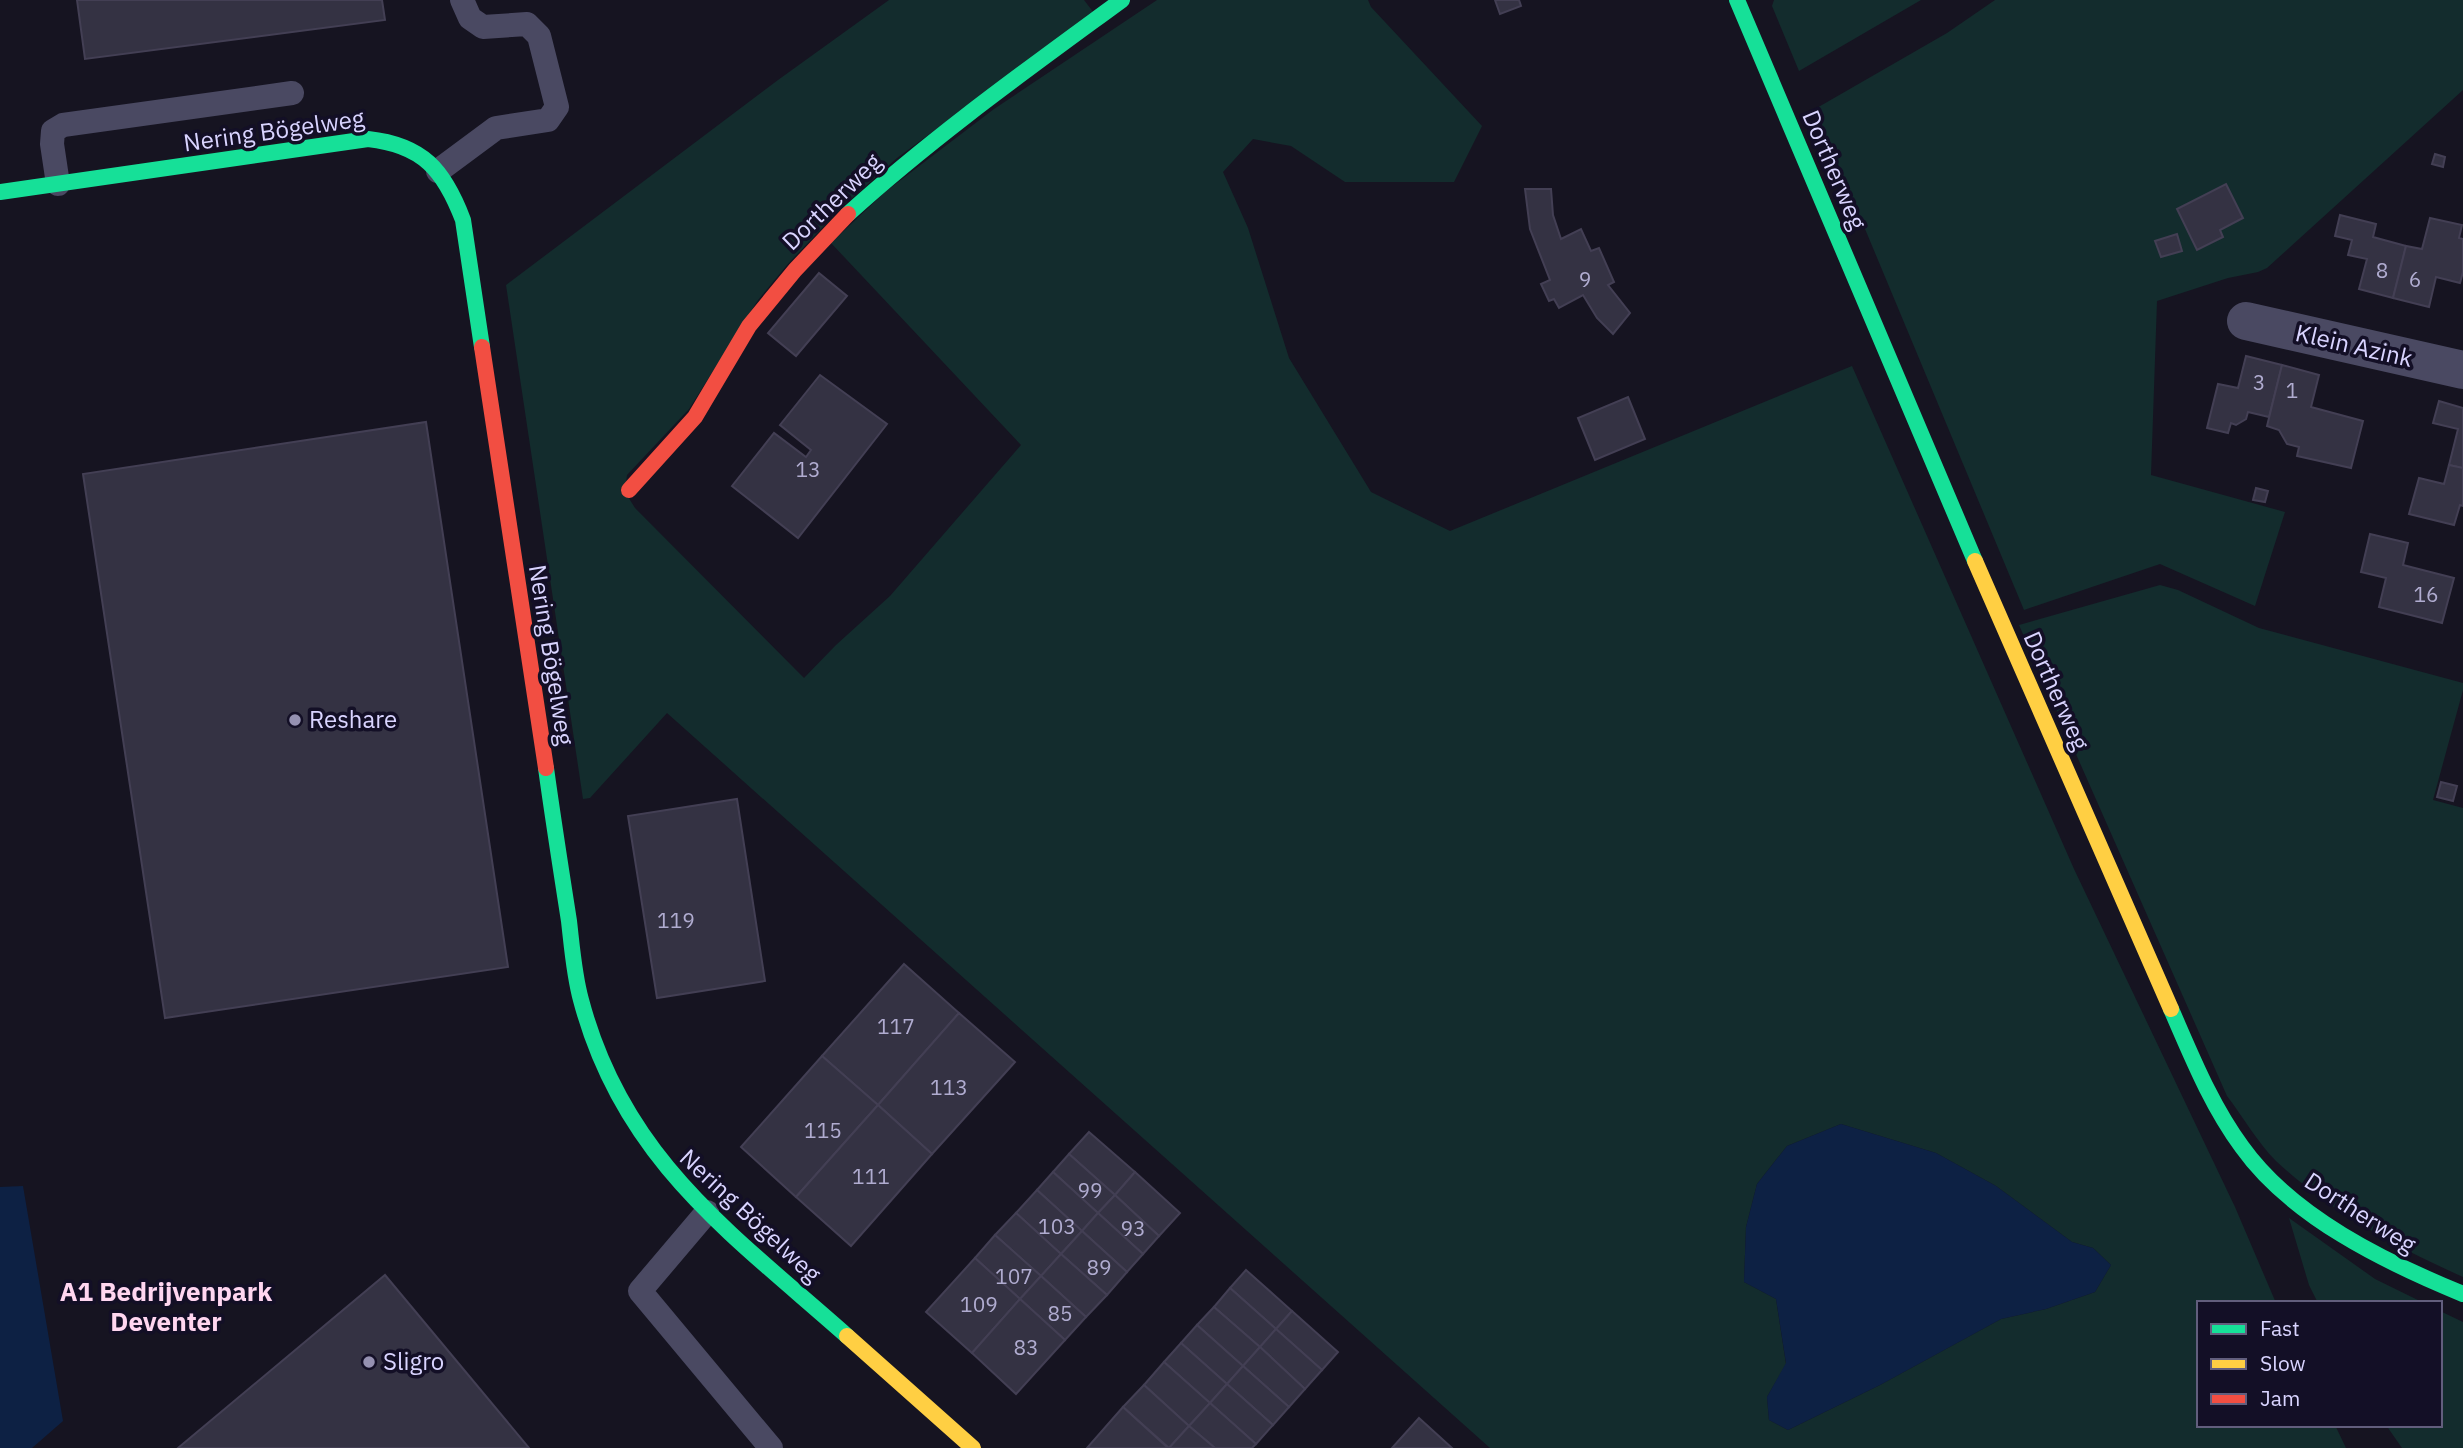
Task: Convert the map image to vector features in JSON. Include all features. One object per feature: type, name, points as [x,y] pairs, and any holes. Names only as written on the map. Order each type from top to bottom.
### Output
[{"type":"street","name":"Dortherweg","points":[[629,490],[695,417],[749,326],[794,270],[843,219],[892,174],[968,114],[1122,0]]},
{"type":"street","name":"Dortherweg","points":[[1737,0],[2002,625],[2205,1087],[2234,1136],[2269,1178],[2324,1222],[2415,1275],[2463,1294]]},
{"type":"street","name":"Nering Bögelweg","points":[[0,192],[368,139],[401,143],[423,155],[449,184],[463,220],[580,997],[601,1063],[638,1133],[665,1169],[707,1212],[973,1448]]},
{"type":"street","name":"Klein Azink","points":[[2246,321],[2463,370]]},
{"type":"lane","points":[[438,171],[496,128],[548,120],[557,107],[539,36],[527,24],[483,27],[470,18],[461,0]]},
{"type":"lane","points":[[58,184],[52,144],[53,131],[63,125],[292,93]]},
{"type":"lane","points":[[707,1212],[639,1291],[771,1448]]},
{"type":"green space","points":[[889,0],[1084,0],[1094,13],[897,158],[840,209],[758,300],[689,409],[627,475],[625,492],[635,508],[804,678],[890,596],[1021,445],[831,243],[885,192],[994,109],[1157,0],[1368,0],[1371,7],[1482,126],[1454,182],[1345,182],[1291,146],[1253,139],[1223,172],[1248,228],[1289,358],[1371,492],[1450,531],[1852,366],[2074,869],[2235,1207],[2275,1301],[2197,1301],[2197,1427],[2336,1427],[2346,1448],[1490,1448],[667,713],[590,798],[583,799],[506,285]],"holes":[[[1841,1124],[1936,1153],[1996,1186],[2072,1242],[2093,1248],[2111,1265],[2095,1292],[2046,1309],[2001,1319],[1880,1385],[1788,1430],[1769,1420],[1767,1397],[1786,1364],[1776,1299],[1744,1282],[1746,1227],[1757,1184],[1787,1146]]]},
{"type":"green space","points":[[1774,0],[1921,0],[1799,71],[1772,6]]},
{"type":"green space","points":[[1995,0],[2463,0],[2463,90],[2267,268],[2157,301],[2151,475],[2285,512],[2255,606],[2160,564],[2024,610],[1815,109],[1947,33]]},
{"type":"green space","points":[[2160,585],[2178,590],[2259,628],[2463,683],[2433,800],[2463,808],[2463,1277],[2389,1240],[2319,1196],[2269,1154],[2227,1096],[2019,625]]},
{"type":"green space","points":[[2289,1218],[2375,1279],[2420,1301],[2317,1301],[2309,1285]]},
{"type":"green space","points":[[2442,1312],[2463,1322],[2463,1448],[2402,1448],[2387,1427],[2442,1427]]},
{"type":"water","points":[[1841,1124],[1936,1153],[1996,1186],[2072,1242],[2093,1248],[2111,1265],[2095,1292],[2046,1309],[2001,1319],[1880,1385],[1788,1430],[1769,1420],[1767,1397],[1786,1363],[1776,1299],[1744,1282],[1746,1227],[1757,1184],[1787,1146]]},
{"type":"water","points":[[23,1186],[63,1421],[32,1448],[0,1448],[0,1187]]},
{"type":"building","points":[[77,0],[382,0],[385,20],[85,59]]},
{"type":"building","points":[[1495,0],[1519,0],[1521,6],[1500,14]]},
{"type":"building","points":[[2435,154],[2445,157],[2443,167],[2432,164]]},
{"type":"building","points":[[2226,184],[2243,218],[2220,230],[2223,237],[2197,250],[2177,209]]},
{"type":"building","points":[[1525,189],[1551,189],[1553,215],[1561,239],[1581,229],[1591,251],[1599,248],[1614,282],[1608,285],[1630,313],[1613,334],[1597,318],[1583,295],[1559,308],[1554,299],[1549,301],[1541,284],[1550,280],[1530,229]]},
{"type":"building","points":[[2340,215],[2376,224],[2373,237],[2406,246],[2393,298],[2359,289],[2367,259],[2348,255],[2352,240],[2335,236]]},
{"type":"building","points":[[2430,218],[2462,225],[2459,238],[2463,239],[2463,272],[2460,283],[2436,277],[2429,307],[2393,298],[2406,246],[2422,249]]},
{"type":"building","points":[[2177,234],[2182,251],[2161,257],[2155,241]]},
{"type":"building","points":[[819,273],[847,296],[796,356],[768,333]]},
{"type":"building","points":[[2246,356],[2282,365],[2269,417],[2248,412],[2246,419],[2236,425],[2231,423],[2228,433],[2207,428],[2218,384],[2238,388]]},
{"type":"building","points":[[2282,365],[2319,375],[2311,407],[2363,421],[2351,468],[2297,456],[2299,447],[2287,444],[2279,430],[2267,426]]},
{"type":"building","points":[[820,375],[887,424],[798,538],[732,486],[774,433],[806,457],[811,450],[780,425]]},
{"type":"building","points":[[1628,397],[1645,439],[1595,460],[1578,418]]},
{"type":"building","points":[[2439,401],[2463,408],[2463,468],[2449,465],[2458,429],[2433,423]]},
{"type":"building","name":"Reshare","points":[[426,422],[508,967],[165,1018],[83,474]]},
{"type":"building","points":[[2449,465],[2463,468],[2463,506],[2460,505],[2454,525],[2409,514],[2419,478],[2444,484]]},
{"type":"building","points":[[2256,488],[2268,491],[2265,502],[2253,500]]},
{"type":"building","points":[[2370,534],[2408,543],[2403,565],[2454,578],[2442,623],[2379,607],[2386,578],[2361,572]]},
{"type":"building","points":[[2441,782],[2457,786],[2453,801],[2437,797]]},
{"type":"building","points":[[737,799],[765,981],[657,998],[628,816]]},
{"type":"building","points":[[904,964],[959,1013],[878,1105],[822,1056]]},
{"type":"building","points":[[959,1013],[1015,1062],[932,1154],[878,1105]]},
{"type":"building","points":[[822,1056],[878,1105],[796,1197],[741,1147]]},
{"type":"building","points":[[878,1105],[932,1154],[851,1246],[796,1197]]},
{"type":"building","points":[[1089,1132],[1135,1172],[1115,1195],[1069,1154]]},
{"type":"building","points":[[1069,1154],[1115,1195],[1098,1213],[1053,1172]]},
{"type":"building","points":[[1053,1172],[1098,1213],[1082,1231],[1037,1190]]},
{"type":"building","points":[[1135,1172],[1180,1213],[1159,1236],[1115,1195]]},
{"type":"building","points":[[1037,1190],[1082,1231],[1061,1254],[1016,1213]]},
{"type":"building","points":[[1115,1195],[1159,1236],[1143,1254],[1098,1213]]},
{"type":"building","points":[[1016,1213],[1061,1254],[1041,1276],[995,1235]]},
{"type":"building","points":[[1098,1213],[1143,1254],[1127,1272],[1082,1231]]},
{"type":"building","points":[[1082,1231],[1127,1272],[1107,1295],[1061,1254]]},
{"type":"building","points":[[995,1235],[1041,1276],[1020,1299],[975,1258]]},
{"type":"building","points":[[1061,1254],[1107,1295],[1086,1317],[1041,1276]]},
{"type":"building","points":[[975,1258],[1020,1299],[972,1353],[926,1312]]},
{"type":"building","points":[[1246,1270],[1292,1311],[1276,1329],[1230,1288]]},
{"type":"building","name":"Sligro","points":[[385,1275],[529,1448],[178,1448]]},
{"type":"building","points":[[1041,1276],[1086,1317],[1065,1340],[1020,1299]]},
{"type":"building","points":[[1230,1288],[1276,1329],[1260,1347],[1214,1307]]},
{"type":"building","points":[[1020,1299],[1065,1340],[1016,1394],[972,1353]]},
{"type":"building","points":[[1214,1307],[1260,1347],[1243,1366],[1197,1325]]},
{"type":"building","points":[[1292,1311],[1338,1352],[1322,1370],[1276,1329]]},
{"type":"building","points":[[1197,1325],[1243,1366],[1227,1384],[1181,1343]]},
{"type":"building","points":[[1276,1329],[1322,1370],[1305,1389],[1260,1347]]},
{"type":"building","points":[[1181,1343],[1227,1384],[1210,1403],[1164,1362]]},
{"type":"building","points":[[1260,1347],[1305,1389],[1289,1407],[1243,1366]]},
{"type":"building","points":[[1164,1362],[1210,1403],[1189,1426],[1144,1385]]},
{"type":"building","points":[[1243,1366],[1289,1407],[1273,1425],[1227,1384]]},
{"type":"building","points":[[1227,1384],[1273,1425],[1256,1444],[1210,1403]]},
{"type":"building","points":[[1144,1385],[1189,1426],[1169,1448],[1123,1407]]},
{"type":"building","points":[[1210,1403],[1256,1444],[1252,1448],[1215,1448],[1189,1426]]},
{"type":"building","points":[[1123,1407],[1168,1448],[1087,1448]]},
{"type":"building","points":[[1419,1418],[1452,1448],[1392,1448]]},
{"type":"building","points":[[1189,1426],[1215,1448],[1169,1448]]},
{"type":"traffic: fast","points":[[848,214],[948,130],[1122,0]]},
{"type":"traffic: fast","points":[[1737,0],[1975,561]]},
{"type":"traffic: fast","points":[[0,192],[368,139],[403,147],[429,163],[456,202],[463,220],[482,347]]},
{"type":"traffic: fast","points":[[546,768],[581,1000],[600,1056],[624,1105],[653,1149],[686,1189],[762,1262],[847,1336]]},
{"type":"traffic: fast","points":[[2171,1009],[2221,1114],[2242,1147],[2263,1172],[2313,1216],[2342,1235],[2372,1252],[2463,1294]]},
{"type":"traffic: slow","points":[[1975,561],[2171,1009]]},
{"type":"traffic: slow","points":[[847,1336],[973,1448]]},
{"type":"traffic: jam","points":[[629,490],[695,417],[749,326],[795,270],[848,214]]},
{"type":"traffic: jam","points":[[482,347],[546,768]]},
{"type":"place","name":"Reshare","points":[[295,720]]},
{"type":"place","name":"Sligro","points":[[369,1362]]},
{"type":"district","name":"A1 Bedrijvenpark Deventer","points":[[166,1307]]}]
